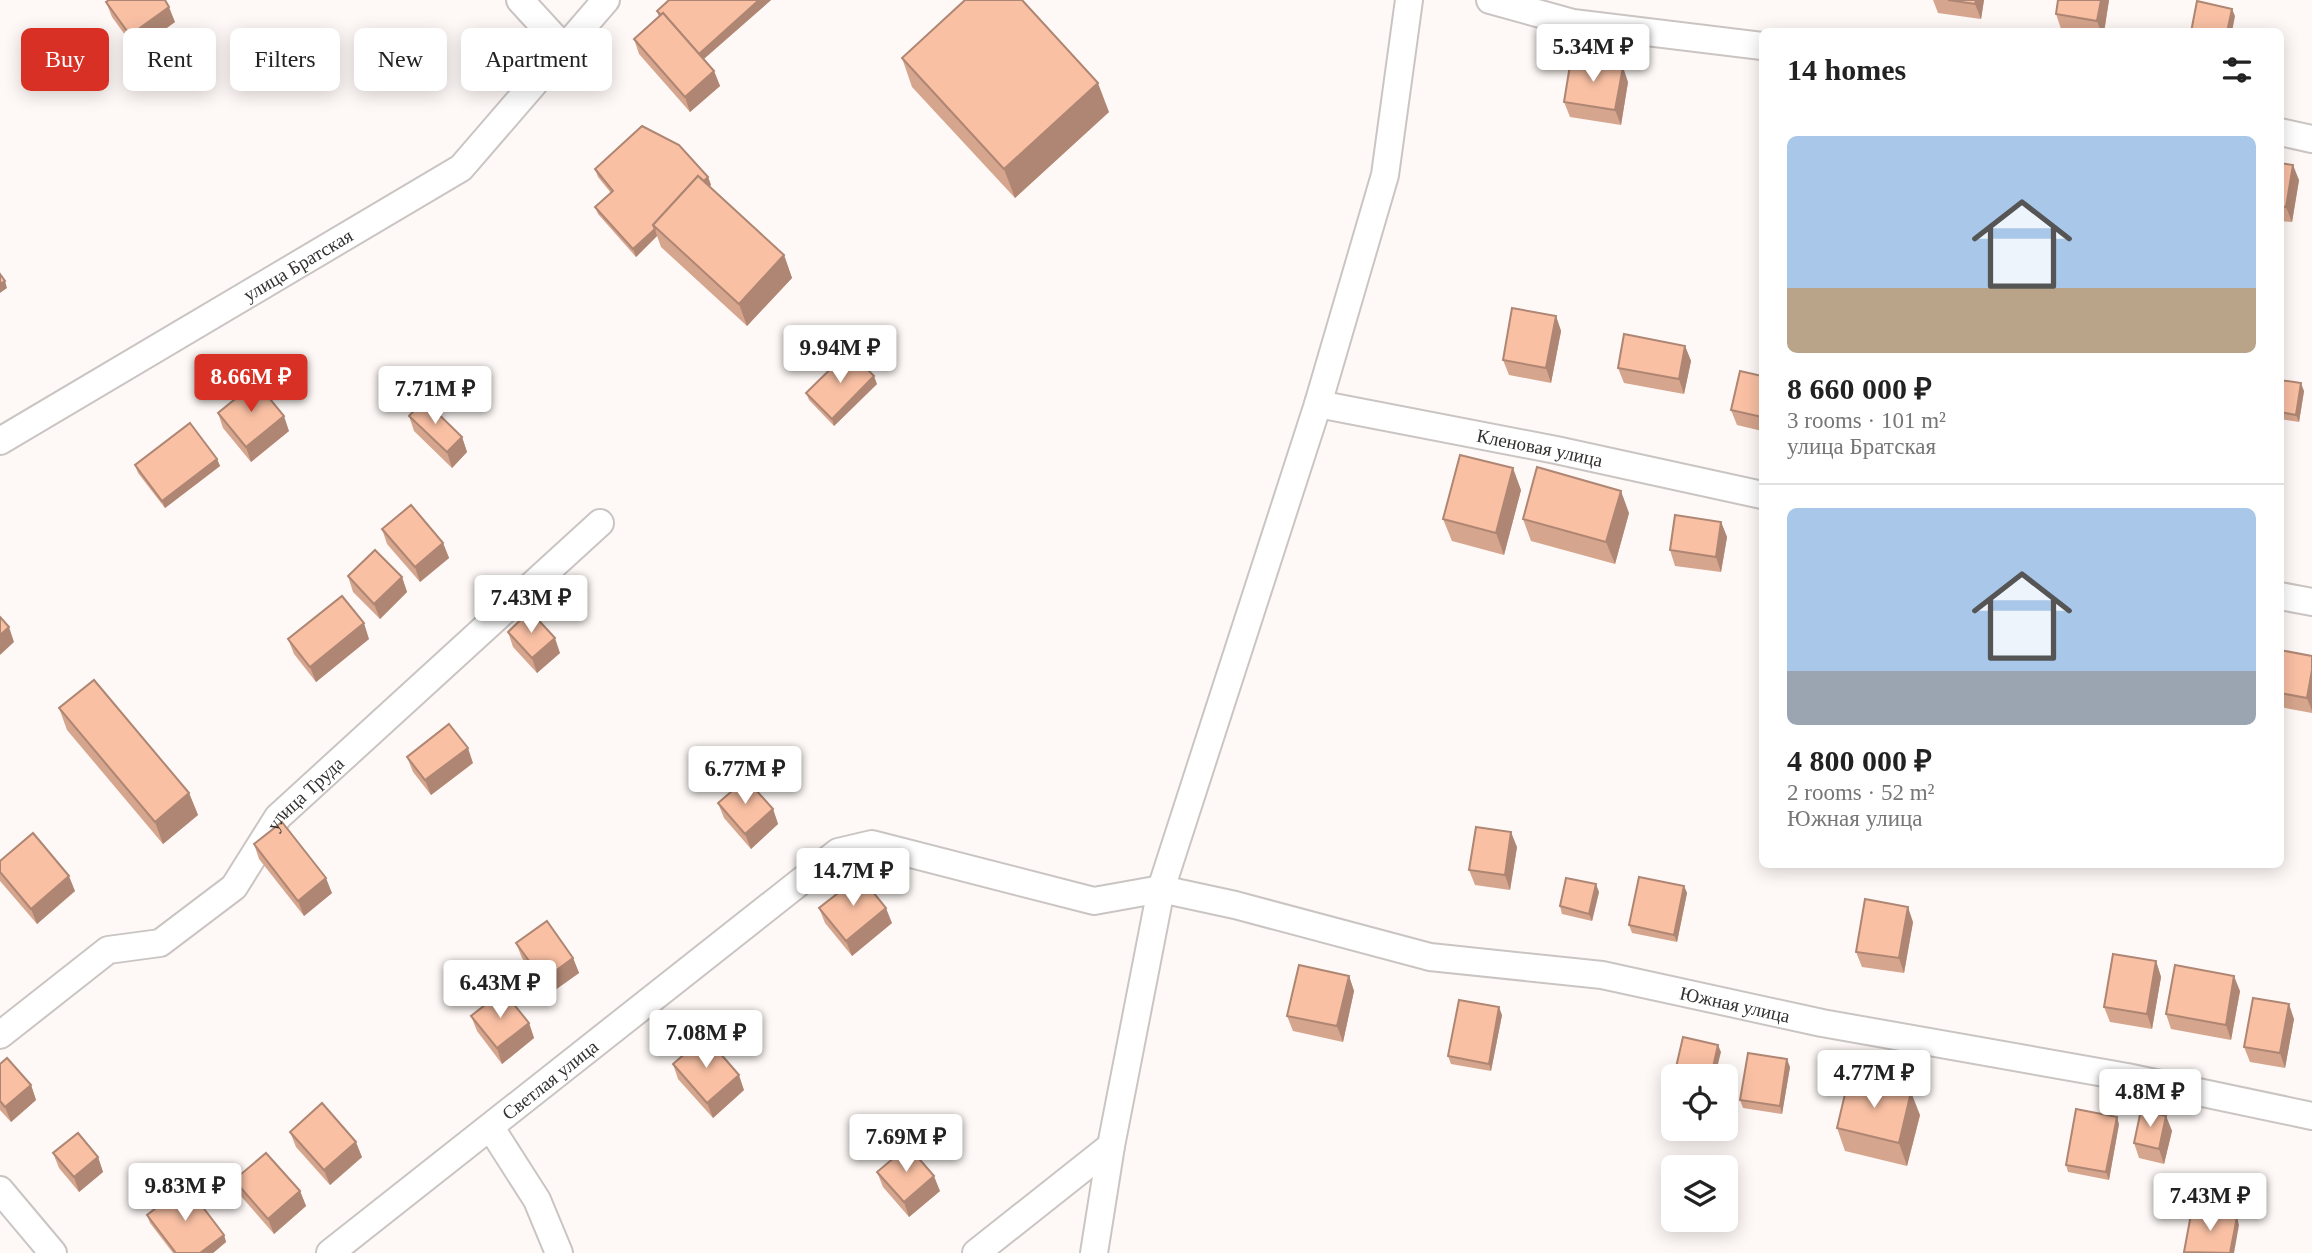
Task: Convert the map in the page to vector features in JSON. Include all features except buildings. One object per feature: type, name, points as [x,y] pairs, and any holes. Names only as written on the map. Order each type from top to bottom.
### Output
[{"type":"street","points":[[520,0],[546,28]]},
{"type":"street","name":"улица Братская","points":[[580,28],[606,0]]},
{"type":"street","points":[[1094,1253],[1111,1146],[1161,889],[1318,404],[1385,175],[1409,0]]},
{"type":"street","points":[[1490,0],[1573,23],[1759,46]]},
{"type":"street","name":"улица Братская","points":[[0,441],[461,168],[526,91]]},
{"type":"street","points":[[2284,133],[2312,139]]},
{"type":"street","name":"Кленовая улица","points":[[1318,404],[1556,450],[1759,494]]},
{"type":"street","name":"улица Труда","points":[[0,1035],[108,950],[160,943],[234,887],[278,817],[600,523]]},
{"type":"street","points":[[2284,597],[2312,603]]},
{"type":"street","name":"Светлая улица","points":[[330,1253],[838,852],[872,844],[1094,901],[1161,889]]},
{"type":"street","name":"Южная улица","points":[[1161,889],[1235,905],[1430,957],[1602,975],[1822,1023],[2127,1077],[2312,1116]]},
{"type":"street","points":[[491,1128],[537,1200],[559,1253]]},
{"type":"street","points":[[976,1253],[1111,1146]]},
{"type":"street","points":[[0,1189],[52,1253]]}]
